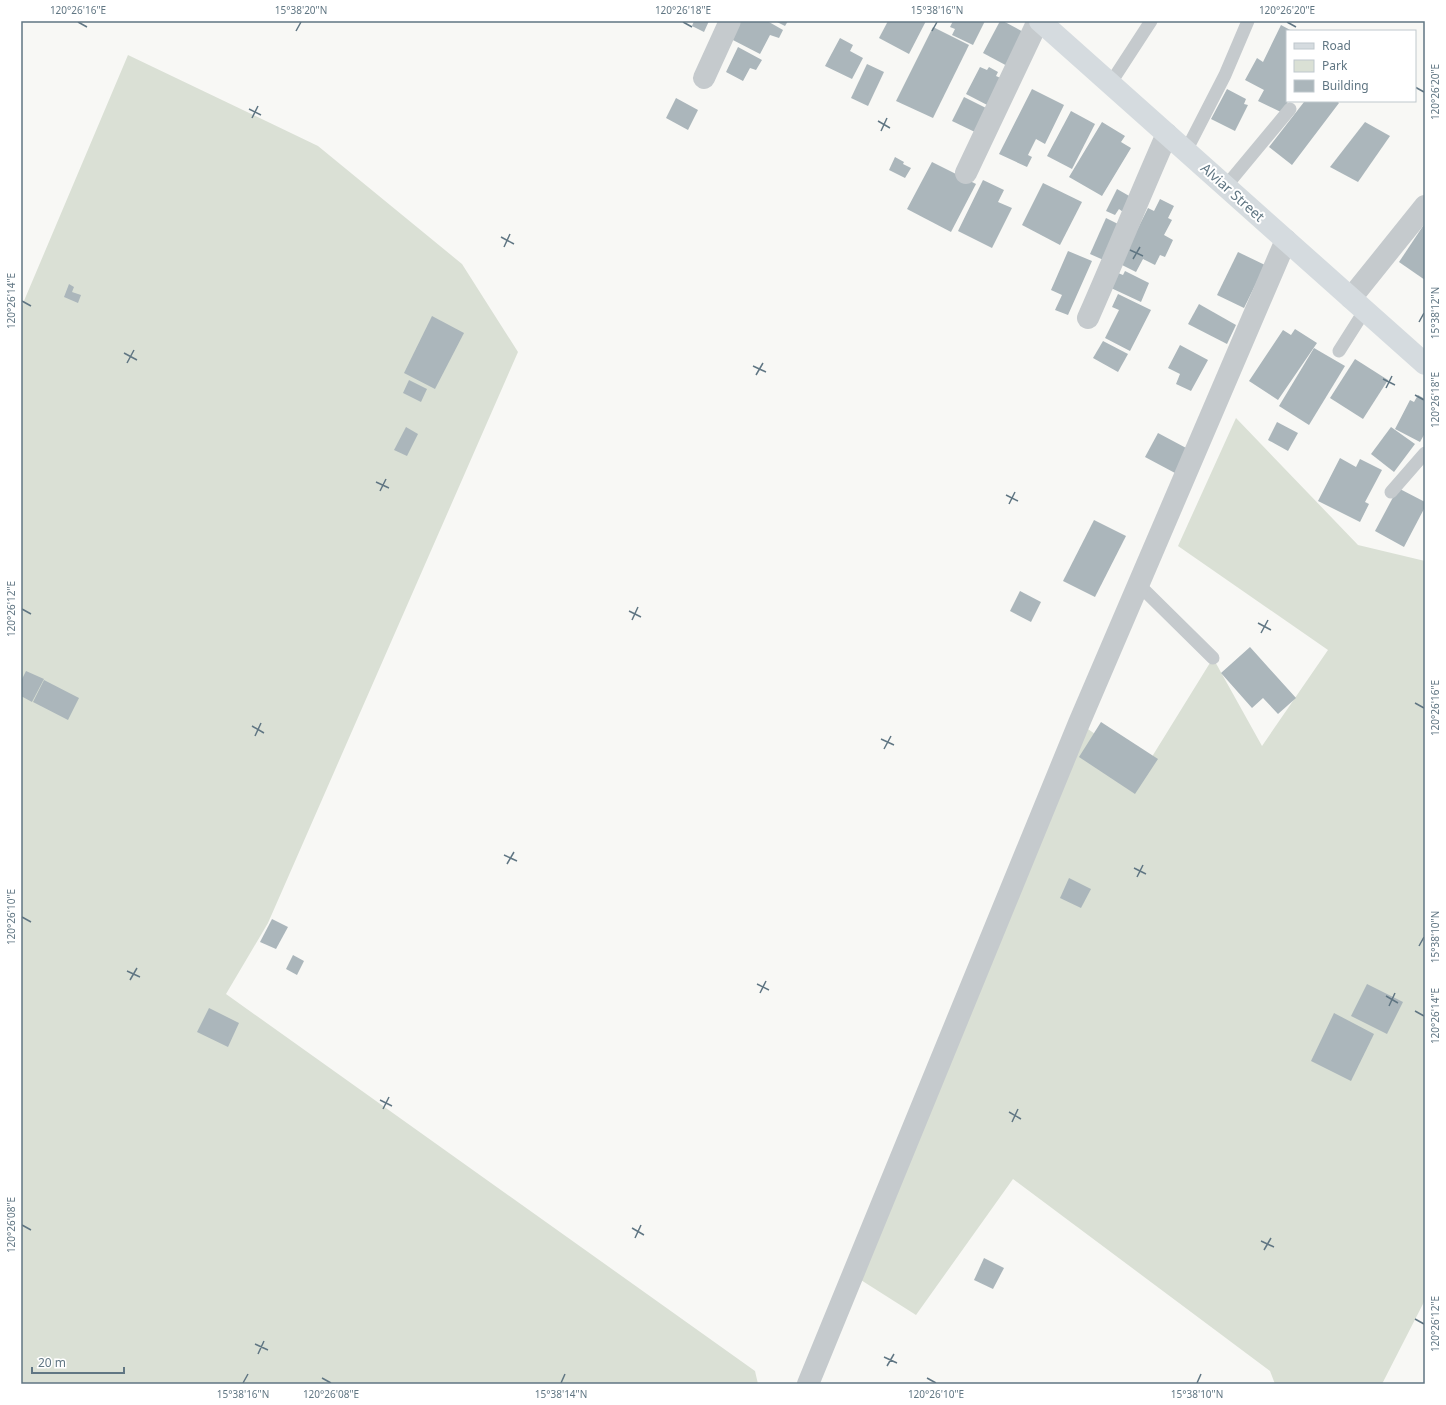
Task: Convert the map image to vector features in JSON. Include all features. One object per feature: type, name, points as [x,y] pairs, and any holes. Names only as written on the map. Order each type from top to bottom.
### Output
[{"type":"street","points":[[704,78],[730,21]]},
{"type":"street","points":[[966,173],[1048,24]]},
{"type":"street","name":"Alviar Street","points":[[1048,24],[1110,84],[1425,364]]},
{"type":"street","points":[[1088,318],[1167,134]]},
{"type":"street","points":[[1358,304],[1425,206]]},
{"type":"street","points":[[808,1384],[1079,722],[1286,240]]},
{"type":"lane","points":[[1110,84],[1151,21]]},
{"type":"lane","points":[[1186,151],[1224,75],[1248,21]]},
{"type":"lane","points":[[1226,186],[1290,109]]},
{"type":"lane","points":[[1339,351],[1358,304]]},
{"type":"lane","points":[[1391,492],[1425,453]]},
{"type":"lane","points":[[1138,584],[1213,658]]},
{"type":"green space","points":[[128,55],[318,146],[462,264],[518,352],[268,923],[226,994],[755,1371],[758,1384],[21,1384],[21,308]]},
{"type":"green space","points":[[1236,418],[1358,545],[1425,561],[1425,1300],[1382,1384],[1275,1384],[1270,1371],[1013,1179],[916,1315],[853,1275],[1079,723],[1145,768],[1213,658],[1262,746],[1328,650],[1178,546]]},
{"type":"building","points":[[694,21],[709,21],[704,32],[692,26]]},
{"type":"building","points":[[738,21],[770,21],[769,22],[783,30],[779,38],[770,35],[760,54],[729,38]]},
{"type":"building","points":[[775,21],[788,21],[785,26]]},
{"type":"building","points":[[888,21],[926,21],[909,54],[879,38]]},
{"type":"building","points":[[953,21],[985,21],[973,45],[952,35],[955,29],[950,27]]},
{"type":"building","points":[[1000,21],[1003,21],[1029,35],[1011,68],[983,53]]},
{"type":"building","points":[[1281,25],[1290,30],[1286,30],[1286,102],[1288,102],[1283,113],[1258,101],[1264,90],[1245,80],[1257,58],[1263,62]]},
{"type":"building","points":[[933,27],[969,45],[933,118],[896,101]]},
{"type":"building","points":[[840,38],[853,45],[850,51],[863,58],[852,79],[825,66]]},
{"type":"building","points":[[738,47],[762,60],[756,70],[750,68],[743,81],[726,72]]},
{"type":"building","points":[[867,64],[884,72],[868,106],[851,98]]},
{"type":"building","points":[[980,67],[987,70],[989,67],[998,72],[996,76],[1005,80],[991,107],[966,94]]},
{"type":"building","points":[[1032,89],[1064,105],[1045,144],[1036,139],[1028,155],[1032,157],[1027,167],[999,154]]},
{"type":"building","points":[[1227,89],[1246,99],[1244,104],[1248,105],[1235,131],[1211,119]]},
{"type":"building","points":[[964,97],[988,109],[977,133],[952,121]]},
{"type":"building","points":[[676,98],[698,110],[688,130],[666,118]]},
{"type":"building","points":[[1304,102],[1339,103],[1292,165],[1269,147]]},
{"type":"building","points":[[1071,111],[1095,124],[1072,169],[1047,156]]},
{"type":"building","points":[[1102,122],[1125,136],[1121,142],[1131,148],[1102,196],[1069,177]]},
{"type":"building","points":[[1365,122],[1390,136],[1358,182],[1330,167]]},
{"type":"building","points":[[895,157],[904,162],[903,164],[911,168],[905,178],[889,170]]},
{"type":"building","points":[[932,162],[976,184],[951,232],[907,209]]},
{"type":"building","points":[[983,180],[1004,190],[998,202],[1012,208],[992,248],[958,231]]},
{"type":"building","points":[[1043,183],[1082,202],[1060,245],[1022,225]]},
{"type":"building","points":[[1117,189],[1131,197],[1123,212],[1119,209],[1115,215],[1106,211]]},
{"type":"building","points":[[1160,199],[1174,206],[1168,218],[1172,220],[1164,235],[1173,240],[1165,257],[1160,255],[1155,265],[1143,259],[1136,272],[1120,264],[1148,208],[1154,211]]},
{"type":"building","points":[[1106,218],[1124,227],[1108,262],[1090,254]]},
{"type":"building","points":[[1425,223],[1425,280],[1399,262]]},
{"type":"building","points":[[1068,251],[1092,261],[1068,315],[1055,310],[1062,295],[1051,290]]},
{"type":"building","points":[[1238,252],[1265,265],[1244,308],[1217,295]]},
{"type":"building","points":[[1125,271],[1149,283],[1141,302],[1111,288],[1118,273],[1123,275]]},
{"type":"building","points":[[69,284],[74,287],[72,292],[81,295],[78,303],[64,297]]},
{"type":"building","points":[[1118,294],[1151,310],[1130,351],[1105,338],[1119,310],[1112,307]]},
{"type":"building","points":[[1199,304],[1236,325],[1227,344],[1188,324]]},
{"type":"building","points":[[432,316],[464,333],[435,389],[404,373]]},
{"type":"building","points":[[1295,329],[1317,343],[1278,400],[1249,381],[1283,330],[1291,335]]},
{"type":"building","points":[[1103,341],[1128,354],[1118,372],[1093,358]]},
{"type":"building","points":[[1180,345],[1208,360],[1191,391],[1176,384],[1180,374],[1168,368]]},
{"type":"building","points":[[1314,348],[1345,366],[1309,425],[1279,406]]},
{"type":"building","points":[[1355,359],[1388,380],[1363,419],[1330,398]]},
{"type":"building","points":[[409,380],[427,389],[421,402],[403,393]]},
{"type":"building","points":[[1418,395],[1425,399],[1425,433],[1420,442],[1395,429],[1410,400],[1414,402]]},
{"type":"building","points":[[1277,422],[1298,433],[1288,451],[1268,440]]},
{"type":"building","points":[[406,427],[418,434],[407,456],[394,450]]},
{"type":"building","points":[[1391,427],[1415,444],[1394,472],[1371,454]]},
{"type":"building","points":[[1158,433],[1188,449],[1175,473],[1145,457]]},
{"type":"building","points":[[1340,458],[1356,467],[1360,459],[1382,470],[1365,502],[1369,504],[1360,522],[1318,501]]},
{"type":"building","points":[[1398,488],[1425,502],[1425,507],[1404,547],[1375,531]]},
{"type":"building","points":[[1094,520],[1126,536],[1095,597],[1063,581]]},
{"type":"building","points":[[1020,591],[1041,602],[1031,622],[1010,611]]},
{"type":"building","points":[[1250,647],[1296,698],[1278,714],[1263,698],[1252,708],[1221,673]]},
{"type":"building","points":[[26,671],[44,679],[32,702],[21,696],[21,681]]},
{"type":"building","points":[[44,680],[79,698],[68,720],[33,702]]},
{"type":"building","points":[[1101,722],[1158,759],[1135,794],[1079,757]]},
{"type":"building","points":[[1069,878],[1091,889],[1081,908],[1060,898]]},
{"type":"building","points":[[272,919],[288,927],[276,949],[260,942]]},
{"type":"building","points":[[293,955],[304,961],[297,975],[286,969]]},
{"type":"building","points":[[1367,984],[1403,1002],[1387,1034],[1351,1016]]},
{"type":"building","points":[[209,1008],[239,1023],[228,1047],[197,1032]]},
{"type":"building","points":[[1334,1013],[1374,1034],[1351,1081],[1311,1061]]},
{"type":"building","points":[[984,1258],[1004,1268],[993,1289],[974,1280]]}]
